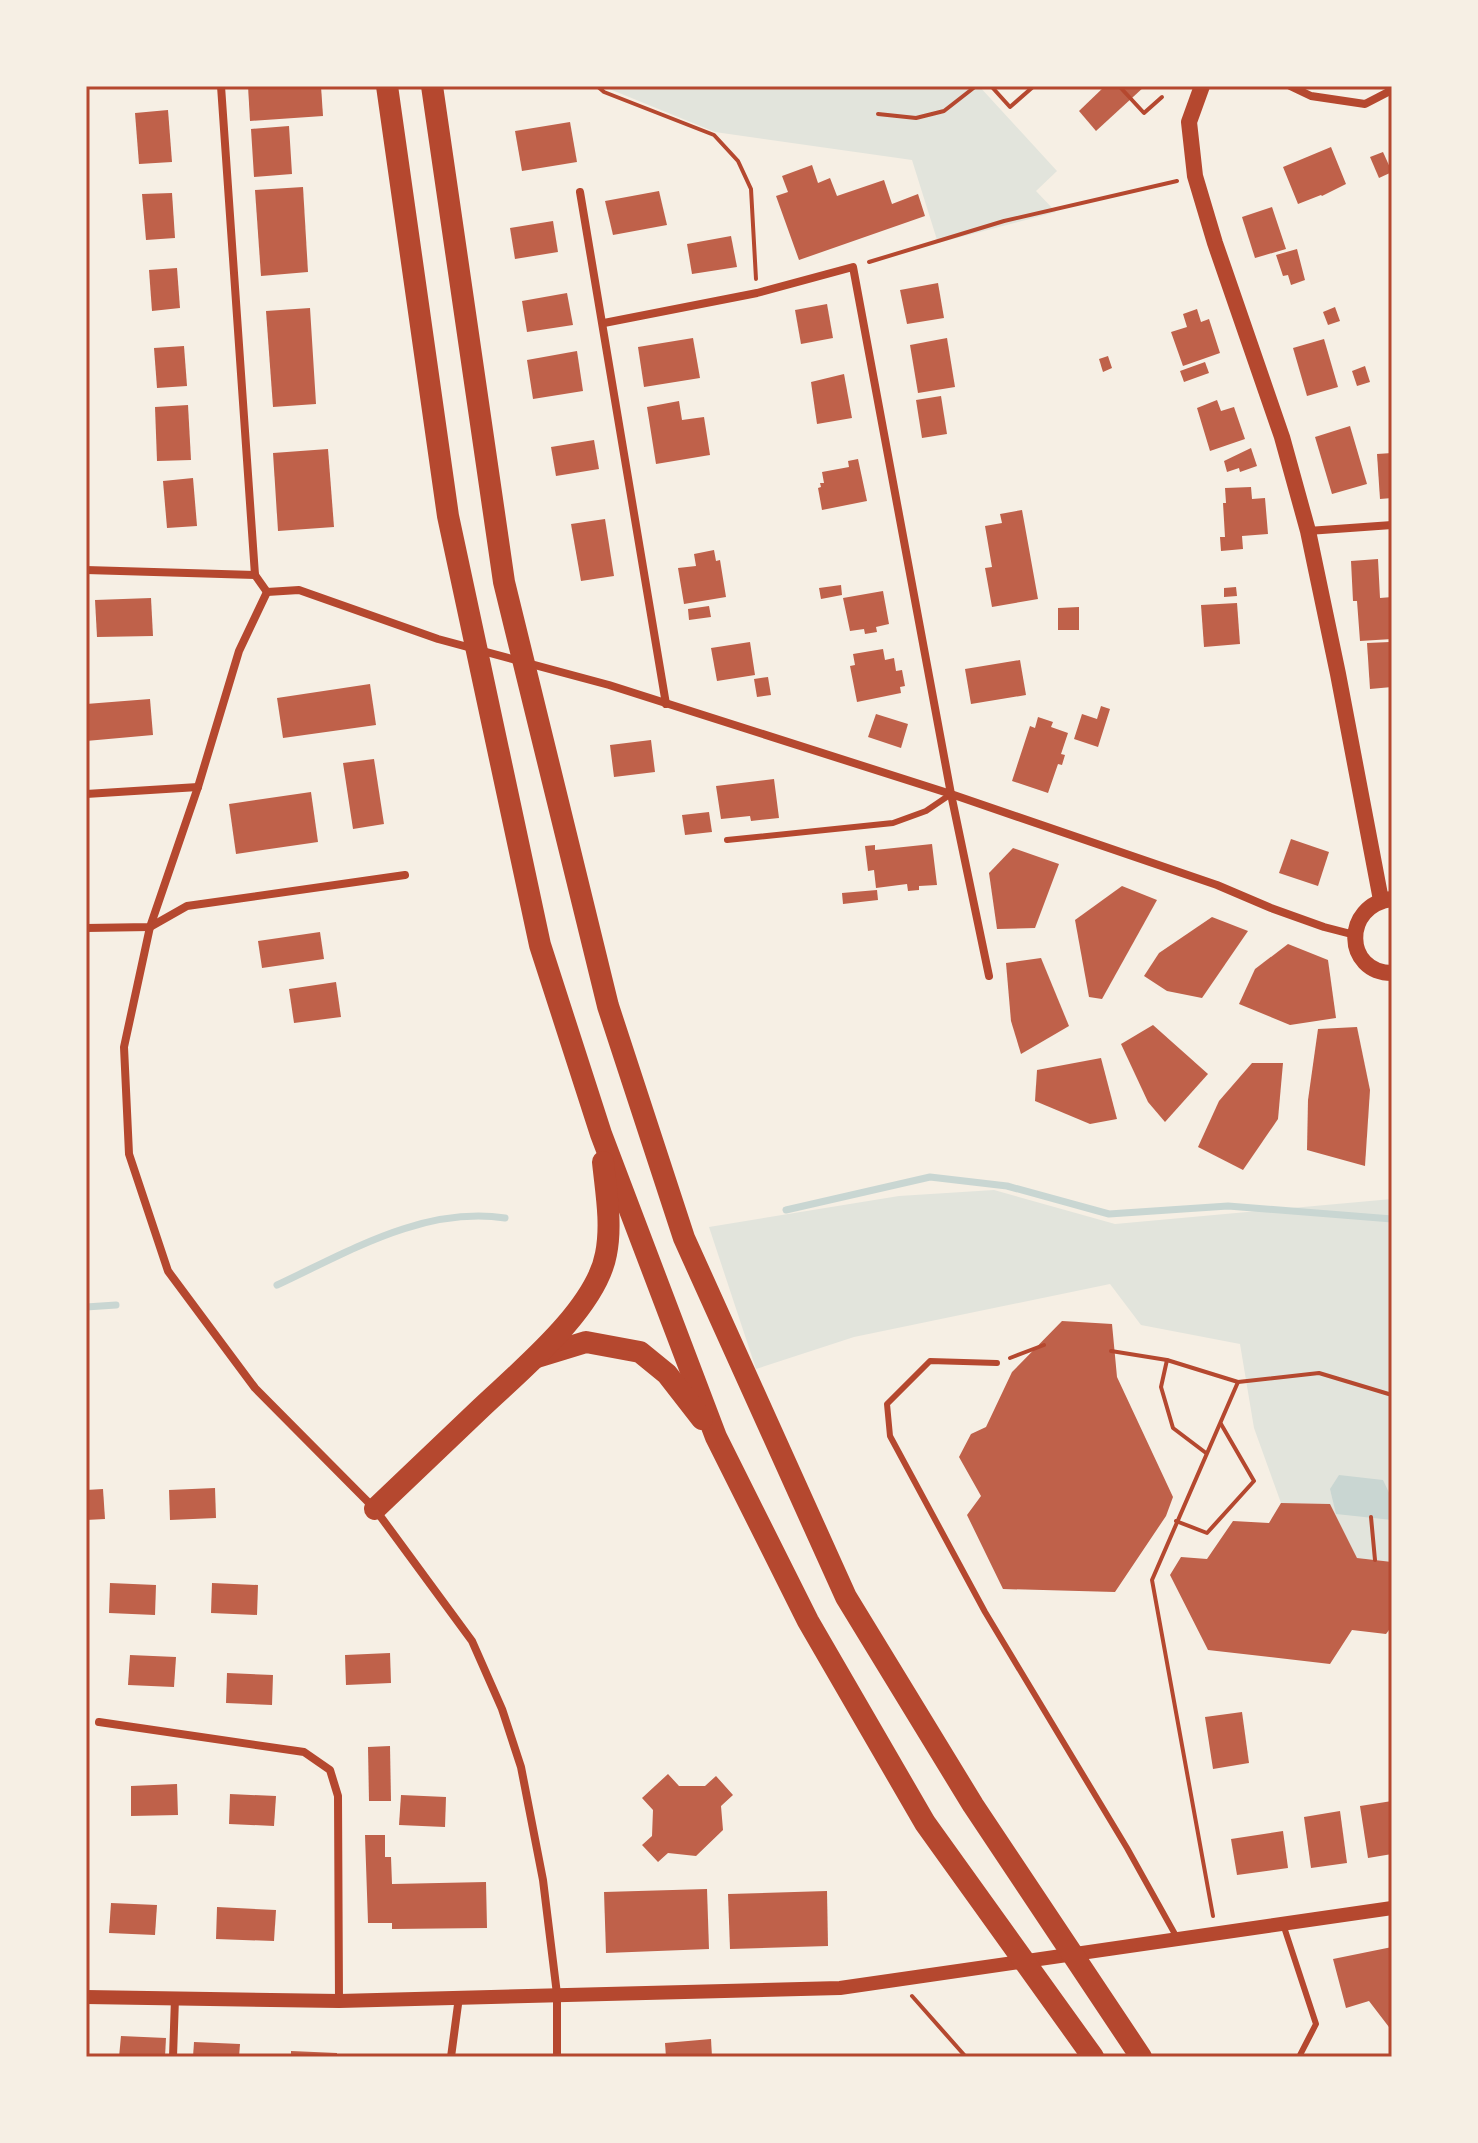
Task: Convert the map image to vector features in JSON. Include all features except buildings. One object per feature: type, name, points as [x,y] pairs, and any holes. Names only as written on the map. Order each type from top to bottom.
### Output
[{"type":"highway","points":[[387,86],[448,516],[540,945],[601,1134],[716,1437],[808,1621],[925,1823],[1093,2057]]},
{"type":"highway","points":[[432,86],[504,582],[608,1006],[684,1238],[846,1597],[973,1805],[1141,2057]]},
{"type":"highway","points":[[375,1509],[533,1359],[569,1321],[593,1286],[606,1255],[608,1215],[601,1134]]},
{"type":"highway","points":[[533,1359],[586,1342],[640,1352],[667,1374],[716,1437]]},
{"type":"main road","points":[[1202,86],[1189,122],[1195,176],[1282,437],[1308,531],[1386,899],[1362,913],[1355,935],[1356,948],[1363,960],[1373,968],[1392,973]]},
{"type":"street","points":[[221,86],[255,575],[267,592]]},
{"type":"street","points":[[1290,86],[1311,96],[1365,104],[1392,90]]},
{"type":"street","points":[[580,192],[666,704]]},
{"type":"street","points":[[604,323],[757,293],[853,267],[951,794],[989,976]]},
{"type":"street","points":[[1308,531],[1392,525]]},
{"type":"street","points":[[86,570],[255,575]]},
{"type":"street","points":[[267,592],[299,590],[438,639],[666,704],[951,794],[1217,885],[1311,923],[1355,935]]},
{"type":"street","points":[[267,592],[239,651],[198,787],[150,927],[124,1047],[129,1154],[168,1271],[255,1388],[375,1509],[472,1641],[502,1709],[521,1767],[530,1809],[543,1880],[557,1994],[557,2057]]},
{"type":"street","points":[[86,794],[198,787]]},
{"type":"street","points":[[86,928],[150,927],[187,906],[405,875]]},
{"type":"street","points":[[99,1722],[304,1752],[330,1770],[338,1796],[339,2001]]},
{"type":"street","points":[[86,1997],[339,2001],[840,1988],[1392,1908]]},
{"type":"street","points":[[451,2057],[459,1997]]},
{"type":"street","points":[[173,2057],[175,1998]]},
{"type":"lane","points":[[727,840],[893,823],[926,811],[951,794]]},
{"type":"lane","points":[[997,1363],[930,1361],[887,1404],[890,1436],[985,1612],[1127,1848],[1178,1940]]},
{"type":"lane","points":[[1283,1924],[1316,2024],[1299,2057]]},
{"type":"path","points":[[597,86],[604,92],[714,135],[738,161],[751,189],[757,293]]},
{"type":"path","points":[[878,114],[916,118],[944,111],[976,86]]},
{"type":"path","points":[[991,86],[1010,107],[1034,86]]},
{"type":"path","points":[[1119,86],[1144,113],[1162,97]]},
{"type":"path","points":[[853,267],[1004,221],[1195,176]]},
{"type":"path","points":[[997,1363],[1044,1345]]},
{"type":"path","points":[[1111,1351],[1167,1360],[1238,1382],[1319,1373],[1392,1395]]},
{"type":"path","points":[[1167,1360],[1161,1387],[1173,1428],[1206,1453]]},
{"type":"path","points":[[1216,1934],[1152,1580],[1238,1382]]},
{"type":"path","points":[[1176,1521],[1207,1533],[1254,1481],[1221,1424]]},
{"type":"path","points":[[1371,1517],[1375,1560]]},
{"type":"path","points":[[897,1979],[966,2057]]},
{"type":"shaded area","points":[[602,86],[979,86],[1057,171],[1036,191],[1056,212],[938,243],[912,160],[715,132]]},
{"type":"shaded area","points":[[994,1190],[1115,1224],[1392,1199],[1392,1562],[1357,1558],[1330,1504],[1281,1503],[1254,1428],[1240,1344],[1141,1325],[1110,1284],[854,1337],[756,1369],[709,1227],[899,1196]]},
{"type":"shaded area","points":[[1339,1475],[1383,1480],[1392,1499],[1392,1520],[1336,1514],[1330,1489]]},
{"type":"waterway","points":[[786,1210],[930,1177],[1007,1186],[1109,1214],[1228,1206],[1392,1219]]},
{"type":"waterway","points":[[277,1285],[359,1246],[416,1225],[475,1216],[505,1218]]},
{"type":"waterway","points":[[86,1307],[116,1305]]}]
